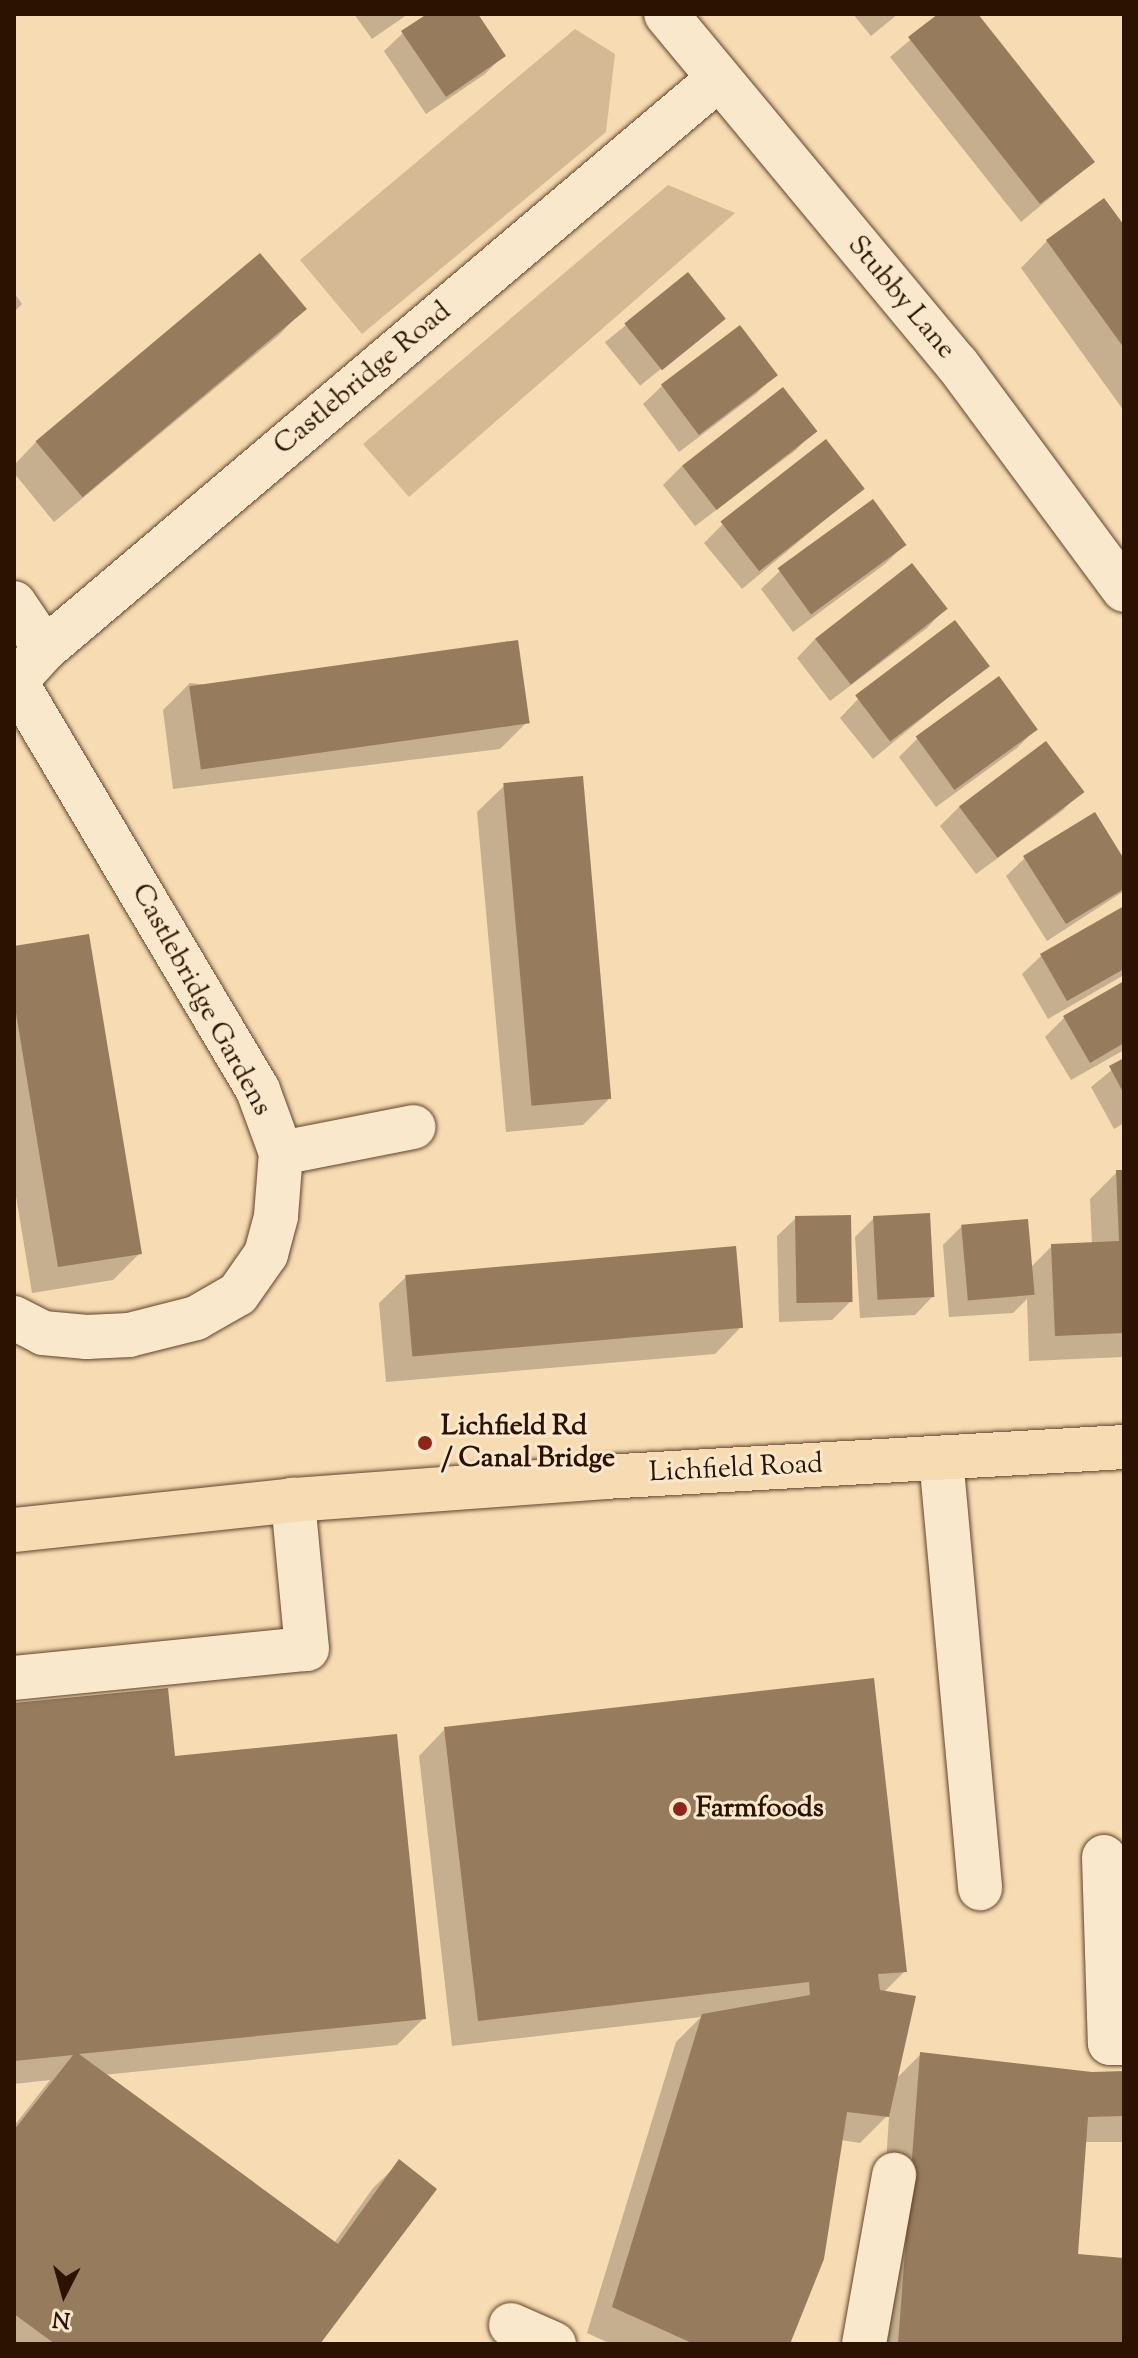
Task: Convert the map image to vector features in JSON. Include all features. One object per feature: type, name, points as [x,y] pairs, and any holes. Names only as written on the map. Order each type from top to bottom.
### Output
[{"type":"main road","name":"Lichfield Road","points":[[14,1530],[293,1500],[1124,1447]]},
{"type":"street","name":"Stubby Lane","points":[[666,14],[717,80],[957,364],[1124,590]]},
{"type":"street","name":"Castlebridge Road","points":[[15,683],[45,649],[717,80]]},
{"type":"street","points":[[14,603],[45,649]]},
{"type":"street","name":"Castlebridge Gardens","points":[[14,1318],[43,1333],[87,1337],[129,1335],[196,1318],[238,1294],[266,1254],[276,1216],[281,1153],[258,1090],[15,683]]},
{"type":"street","points":[[281,1153],[413,1127]]},
{"type":"street","points":[[941,1458],[980,1888]]},
{"type":"street","points":[[14,1678],[307,1649],[293,1500]]},
{"type":"street","points":[[1104,1857],[1110,2043],[1124,2043]]},
{"type":"street","points":[[864,2344],[894,2175]]},
{"type":"street","points":[[511,2325],[554,2344]]},
{"type":"shaded area","points":[[575,29],[615,54],[606,132],[362,334],[300,260]]},
{"type":"shaded area","points":[[668,185],[735,213],[409,497],[363,444]]},
{"type":"building","points":[[427,14],[478,14],[506,56],[446,97],[401,31]]},
{"type":"building","points":[[938,14],[978,14],[1095,162],[1040,204],[908,37]]},
{"type":"building","points":[[1104,198],[1124,225],[1124,348],[1046,240]]},
{"type":"building","points":[[260,253],[307,309],[82,497],[36,441]]},
{"type":"building","points":[[688,272],[726,319],[662,370],[624,324]]},
{"type":"building","points":[[740,325],[778,375],[699,435],[661,385]]},
{"type":"building","points":[[783,387],[817,431],[717,510],[682,466]]},
{"type":"building","points":[[826,439],[865,489],[759,571],[720,521]]},
{"type":"building","points":[[873,499],[907,545],[811,614],[778,568]]},
{"type":"building","points":[[912,563],[948,609],[851,684],[815,639]]},
{"type":"building","points":[[955,620],[990,666],[890,742],[855,695]]},
{"type":"building","points":[[518,640],[530,723],[201,769],[189,686]]},
{"type":"building","points":[[999,676],[1038,729],[954,790],[916,737]]},
{"type":"building","points":[[1046,741],[1085,792],[997,858],[959,807]]},
{"type":"building","points":[[583,776],[611,1099],[532,1106],[503,783]]},
{"type":"building","points":[[1095,812],[1124,859],[1124,889],[1066,924],[1023,856]]},
{"type":"building","points":[[1124,906],[1124,969],[1067,1001],[1040,954]]},
{"type":"building","points":[[89,934],[142,1254],[58,1267],[14,1001],[14,946]]},
{"type":"building","points":[[1124,981],[1124,1043],[1090,1063],[1063,1016]]},
{"type":"building","points":[[1124,1058],[1124,1094],[1109,1066]]},
{"type":"building","points":[[1116,1170],[1124,1170],[1124,1333],[1055,1336],[1051,1244],[1119,1241]]},
{"type":"building","points":[[930,1213],[934,1297],[877,1300],[873,1216]]},
{"type":"building","points":[[851,1215],[853,1302],[797,1303],[795,1216]]},
{"type":"building","points":[[1028,1219],[1035,1295],[968,1301],[961,1225]]},
{"type":"building","points":[[736,1246],[743,1328],[412,1357],[405,1275]]},
{"type":"building","points":[[874,1678],[907,1972],[878,1974],[880,1990],[916,1996],[889,2117],[847,2112],[824,2259],[790,2344],[694,2344],[612,2307],[702,2014],[810,1995],[809,1982],[478,2021],[444,1727]]},
{"type":"building","points":[[168,1688],[175,1756],[397,1734],[426,2019],[79,2054],[338,2244],[399,2159],[437,2189],[320,2344],[55,2344],[14,2314],[14,2130],[73,2055],[14,2061],[14,1703]]},
{"type":"building","points":[[920,2052],[1092,2072],[1124,2071],[1124,2116],[1088,2117],[1078,2254],[1124,2258],[1124,2344],[898,2344]]},
{"type":"place","name":"Lichfield Rd / Canal Bridge","points":[[425,1443]]},
{"type":"place","name":"Farmfoods","points":[[680,1809]]}]
